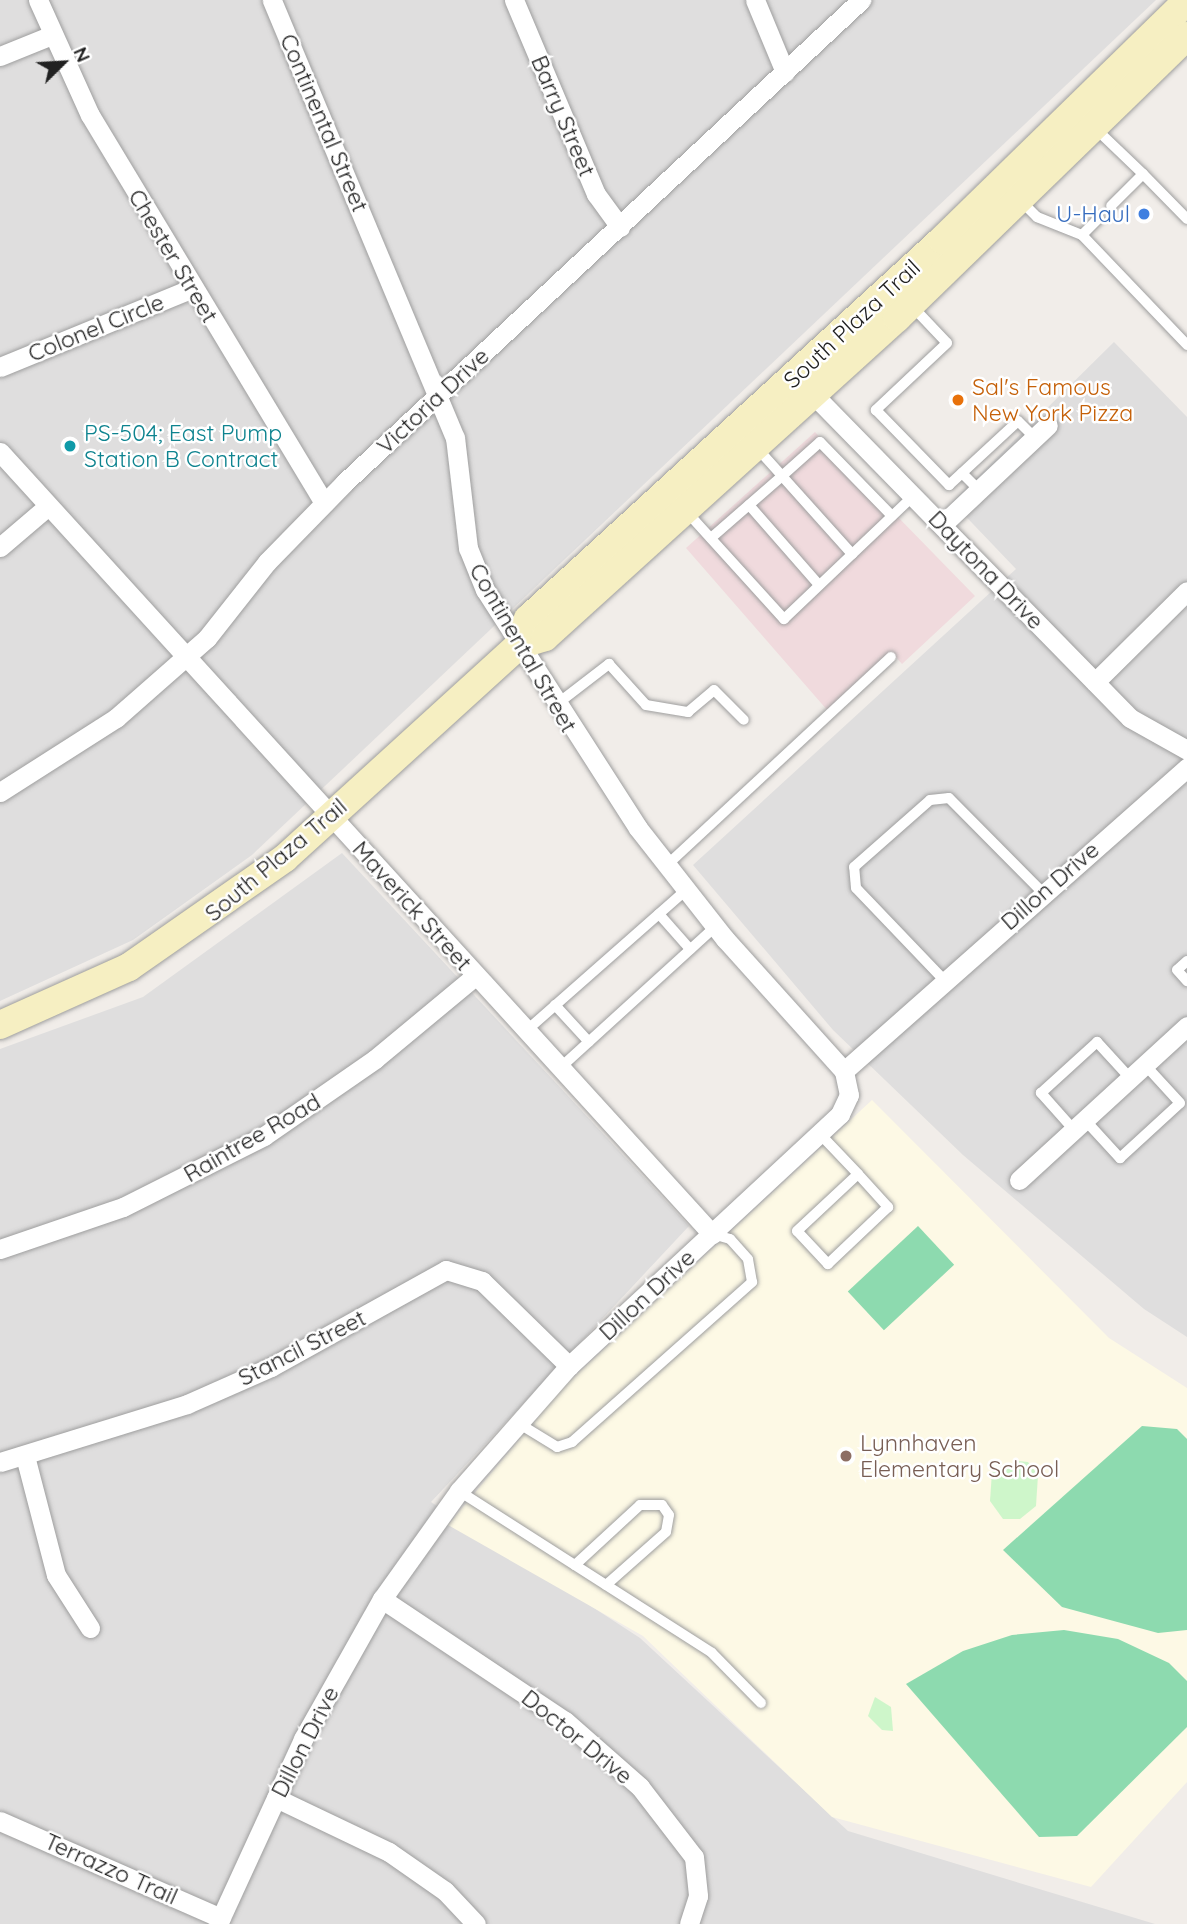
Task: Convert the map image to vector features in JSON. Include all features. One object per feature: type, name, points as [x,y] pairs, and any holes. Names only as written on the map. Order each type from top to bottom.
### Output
[{"type":"main road","name":"South Plaza Trail","points":[[804,385],[911,305],[1007,194],[1187,1]]},
{"type":"main road","name":"South Plaza Trail","points":[[0,1025],[88,989],[183,935],[330,817],[519,645],[545,637],[677,500],[1007,194],[1094,127],[1187,36]]},
{"type":"street","name":"Chester Street","points":[[38,0],[90,115],[324,503]]},
{"type":"street","name":"Continental Street","points":[[272,0],[439,397],[463,467],[475,570],[555,706],[666,866],[715,927],[844,1071]]},
{"type":"street","name":"Barry Street","points":[[514,0],[596,194],[620,227]]},
{"type":"street","points":[[755,0],[785,72]]},
{"type":"street","name":"Victoria Drive","points":[[0,792],[78,746],[185,657],[324,503],[861,0]]},
{"type":"street","points":[[0,56],[52,35]]},
{"type":"street","name":"Colonel Circle","points":[[0,367],[193,288]]},
{"type":"street","name":"Daytona Drive","points":[[804,385],[1145,730],[1187,750]]},
{"type":"street","points":[[943,524],[1041,431]]},
{"type":"street","name":"Maverick Street","points":[[0,452],[47,507],[712,1234]]},
{"type":"street","points":[[0,547],[47,507]]},
{"type":"street","points":[[1095,682],[1187,591]]},
{"type":"street","name":"Dillon Drive","points":[[219,1921],[276,1798],[382,1599],[459,1491],[569,1366],[847,1104],[844,1071],[1042,891],[1187,768]]},
{"type":"street","name":"Raintree Road","points":[[0,1249],[123,1207],[264,1136],[375,1059],[475,976]]},
{"type":"street","points":[[1019,1180],[1187,1026]]},
{"type":"street","name":"Stancil Street","points":[[0,1462],[149,1418],[271,1367],[446,1270],[482,1281],[569,1366]]},
{"type":"street","points":[[25,1456],[56,1575],[90,1628]]},
{"type":"street","name":"Doctor Drive","points":[[382,1599],[565,1721],[640,1787],[694,1857],[698,1896],[689,1924]]},
{"type":"street","points":[[276,1798],[389,1852],[445,1891],[477,1924]]},
{"type":"street","name":"Terrazzo Trail","points":[[0,1821],[219,1921]]},
{"type":"lane","points":[[1094,127],[1187,219]]},
{"type":"lane","points":[[1111,206],[1143,174]]},
{"type":"lane","points":[[1007,194],[1037,217],[1082,236],[1187,345]]},
{"type":"lane","points":[[1082,236],[1099,218]]},
{"type":"lane","points":[[911,305],[947,343],[876,410],[949,485],[1018,421],[1041,431]]},
{"type":"lane","points":[[747,437],[852,554]]},
{"type":"lane","points":[[711,538],[820,442],[892,516]]},
{"type":"lane","points":[[962,473],[979,489]]},
{"type":"lane","points":[[677,500],[784,619],[914,495]]},
{"type":"lane","points":[[749,505],[819,585]]},
{"type":"lane","points":[[666,866],[891,657]]},
{"type":"lane","points":[[555,706],[609,664],[646,705],[688,712],[714,690],[744,720]]},
{"type":"lane","points":[[944,980],[856,888],[854,867],[930,800],[949,798],[1042,891]]},
{"type":"lane","points":[[526,1031],[685,890]]},
{"type":"lane","points":[[659,914],[690,949]]},
{"type":"lane","points":[[560,1068],[715,927]]},
{"type":"lane","points":[[1187,961],[1177,970],[1187,981]]},
{"type":"lane","points":[[555,1005],[589,1042]]},
{"type":"lane","points":[[1097,1042],[1138,1071],[1180,1103],[1120,1158],[1041,1093],[1097,1042]]},
{"type":"lane","points":[[819,1133],[858,1174],[888,1207],[828,1264],[797,1231],[858,1174]]},
{"type":"lane","points":[[517,1423],[557,1447],[572,1442],[752,1282],[748,1259],[730,1240],[712,1234]]},
{"type":"lane","points":[[459,1491],[712,1653],[761,1703]]},
{"type":"lane","points":[[575,1565],[640,1505],[662,1505],[669,1515],[666,1532],[606,1585]]},
{"type":"shaded area","points":[[0,0],[1156,0],[252,855],[133,940],[0,1001]]},
{"type":"shaded area","points":[[1114,342],[1187,417],[1187,1337],[1144,1309],[963,1155],[833,1030],[693,865],[1016,569],[952,502]]},
{"type":"shaded area","points":[[815,432],[975,596],[902,664],[893,654],[828,711],[686,548]]},
{"type":"shaded area","points":[[342,853],[689,1226],[431,1502],[640,1638],[848,1831],[1155,1924],[0,1924],[0,1049],[143,997]]},
{"type":"shaded area","name":"Lynnhaven Elementary School","points":[[872,1100],[1109,1338],[1187,1388],[1187,1782],[1091,1887],[832,1817],[643,1636],[448,1525],[563,1387]]},
{"type":"green space","points":[[918,1226],[954,1265],[884,1330],[848,1291]]},
{"type":"green space","points":[[1142,1426],[1177,1429],[1187,1439],[1187,1630],[1158,1633],[1062,1607],[1003,1550]]},
{"type":"green space","points":[[1018,1461],[1028,1462],[1038,1475],[1036,1506],[1020,1519],[1003,1519],[990,1501],[992,1472]]},
{"type":"green space","points":[[1064,1630],[1118,1639],[1169,1663],[1187,1681],[1187,1727],[1077,1836],[1039,1837],[906,1684],[963,1651],[1012,1635]]},
{"type":"green space","points":[[875,1697],[891,1707],[893,1731],[882,1730],[868,1716]]},
{"type":"place","name":"U-Haul","points":[[1144,214]]},
{"type":"place","name":"Sal's Famous New York Pizza","points":[[958,400]]},
{"type":"place","name":"PS-504; East Pump Station B Contract","points":[[70,446]]},
{"type":"place","name":"Lynnhaven Elementary School","points":[[846,1456]]}]
